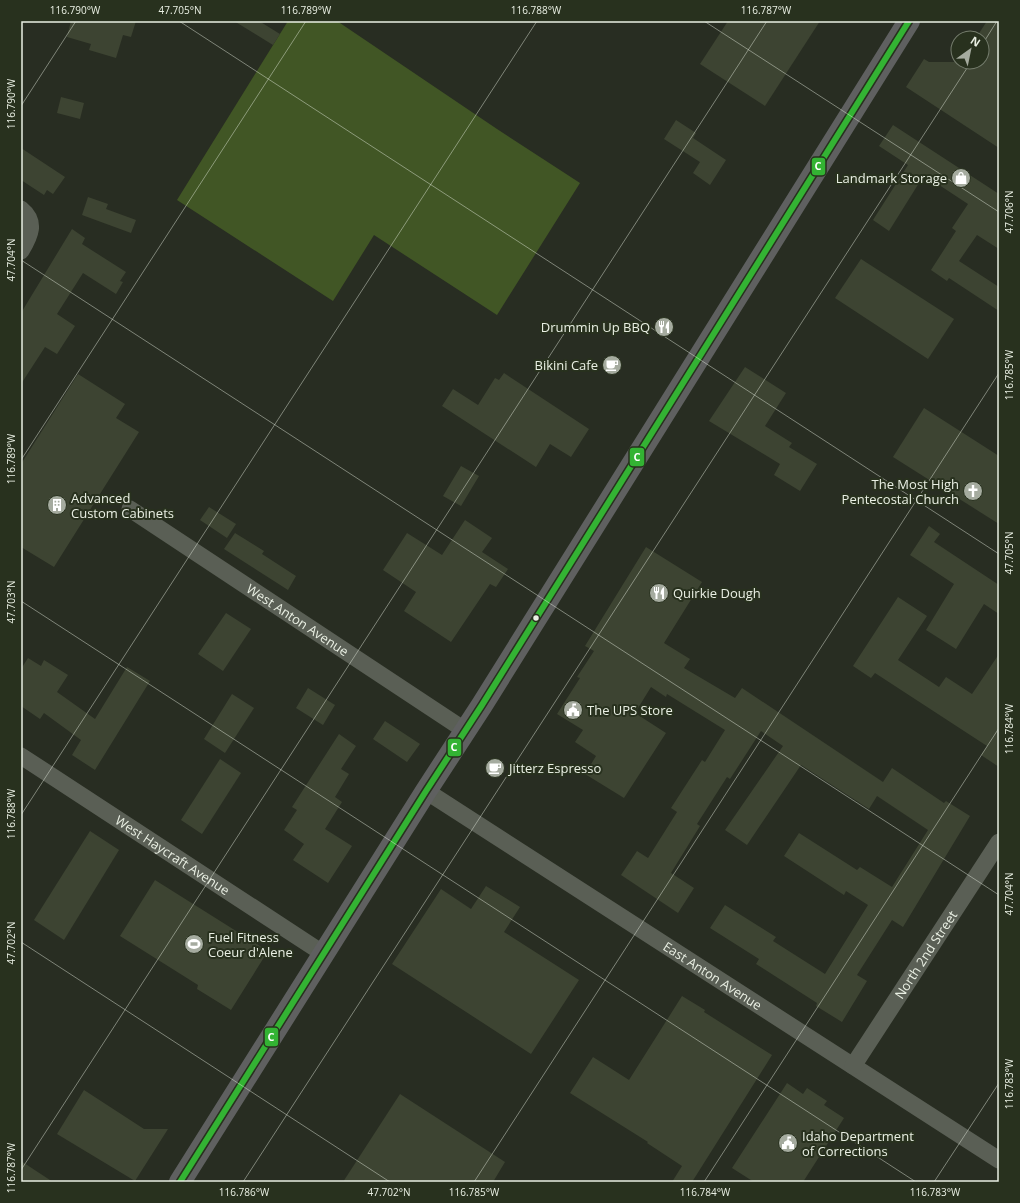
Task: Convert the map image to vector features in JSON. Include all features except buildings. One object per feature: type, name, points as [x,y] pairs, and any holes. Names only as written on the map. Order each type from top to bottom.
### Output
[{"type":"main road","points":[[180,1182],[426,791],[466,731],[909,21]]},
{"type":"street","points":[[21,208],[28,217],[32,228],[28,241],[21,252]]},
{"type":"street","name":"West Anton Avenue","points":[[130,509],[466,731]]},
{"type":"street","name":"West Haycraft Avenue","points":[[21,756],[324,954]]},
{"type":"street","name":"East Anton Avenue","points":[[426,791],[999,1160]]},
{"type":"street","name":"North 2nd Street","points":[[853,1066],[999,842]]},
{"type":"green space","points":[[288,21],[337,21],[580,183],[497,315],[374,235],[333,301],[177,200]]},
{"type":"transit line","name":"C","points":[[180,1182],[426,791],[482,705],[909,21]]},
{"type":"place","name":"Landmark Storage","points":[[961,178]]},
{"type":"place","name":"Drummin Up BBQ","points":[[664,327]]},
{"type":"place","name":"Bikini Cafe","points":[[612,365]]},
{"type":"place","name":"The Most High Pentecostal Church","points":[[973,491]]},
{"type":"place","name":"Advanced Custom Cabinets","points":[[57,505]]},
{"type":"place","name":"Quirkie Dough","points":[[659,593]]},
{"type":"place","name":"The UPS Store","points":[[573,710]]},
{"type":"place","name":"Jitterz Espresso","points":[[495,768]]},
{"type":"place","name":"Fuel Fitness Coeur d'Alene","points":[[194,944]]},
{"type":"place","name":"Idaho Department of Corrections","points":[[788,1143]]}]
